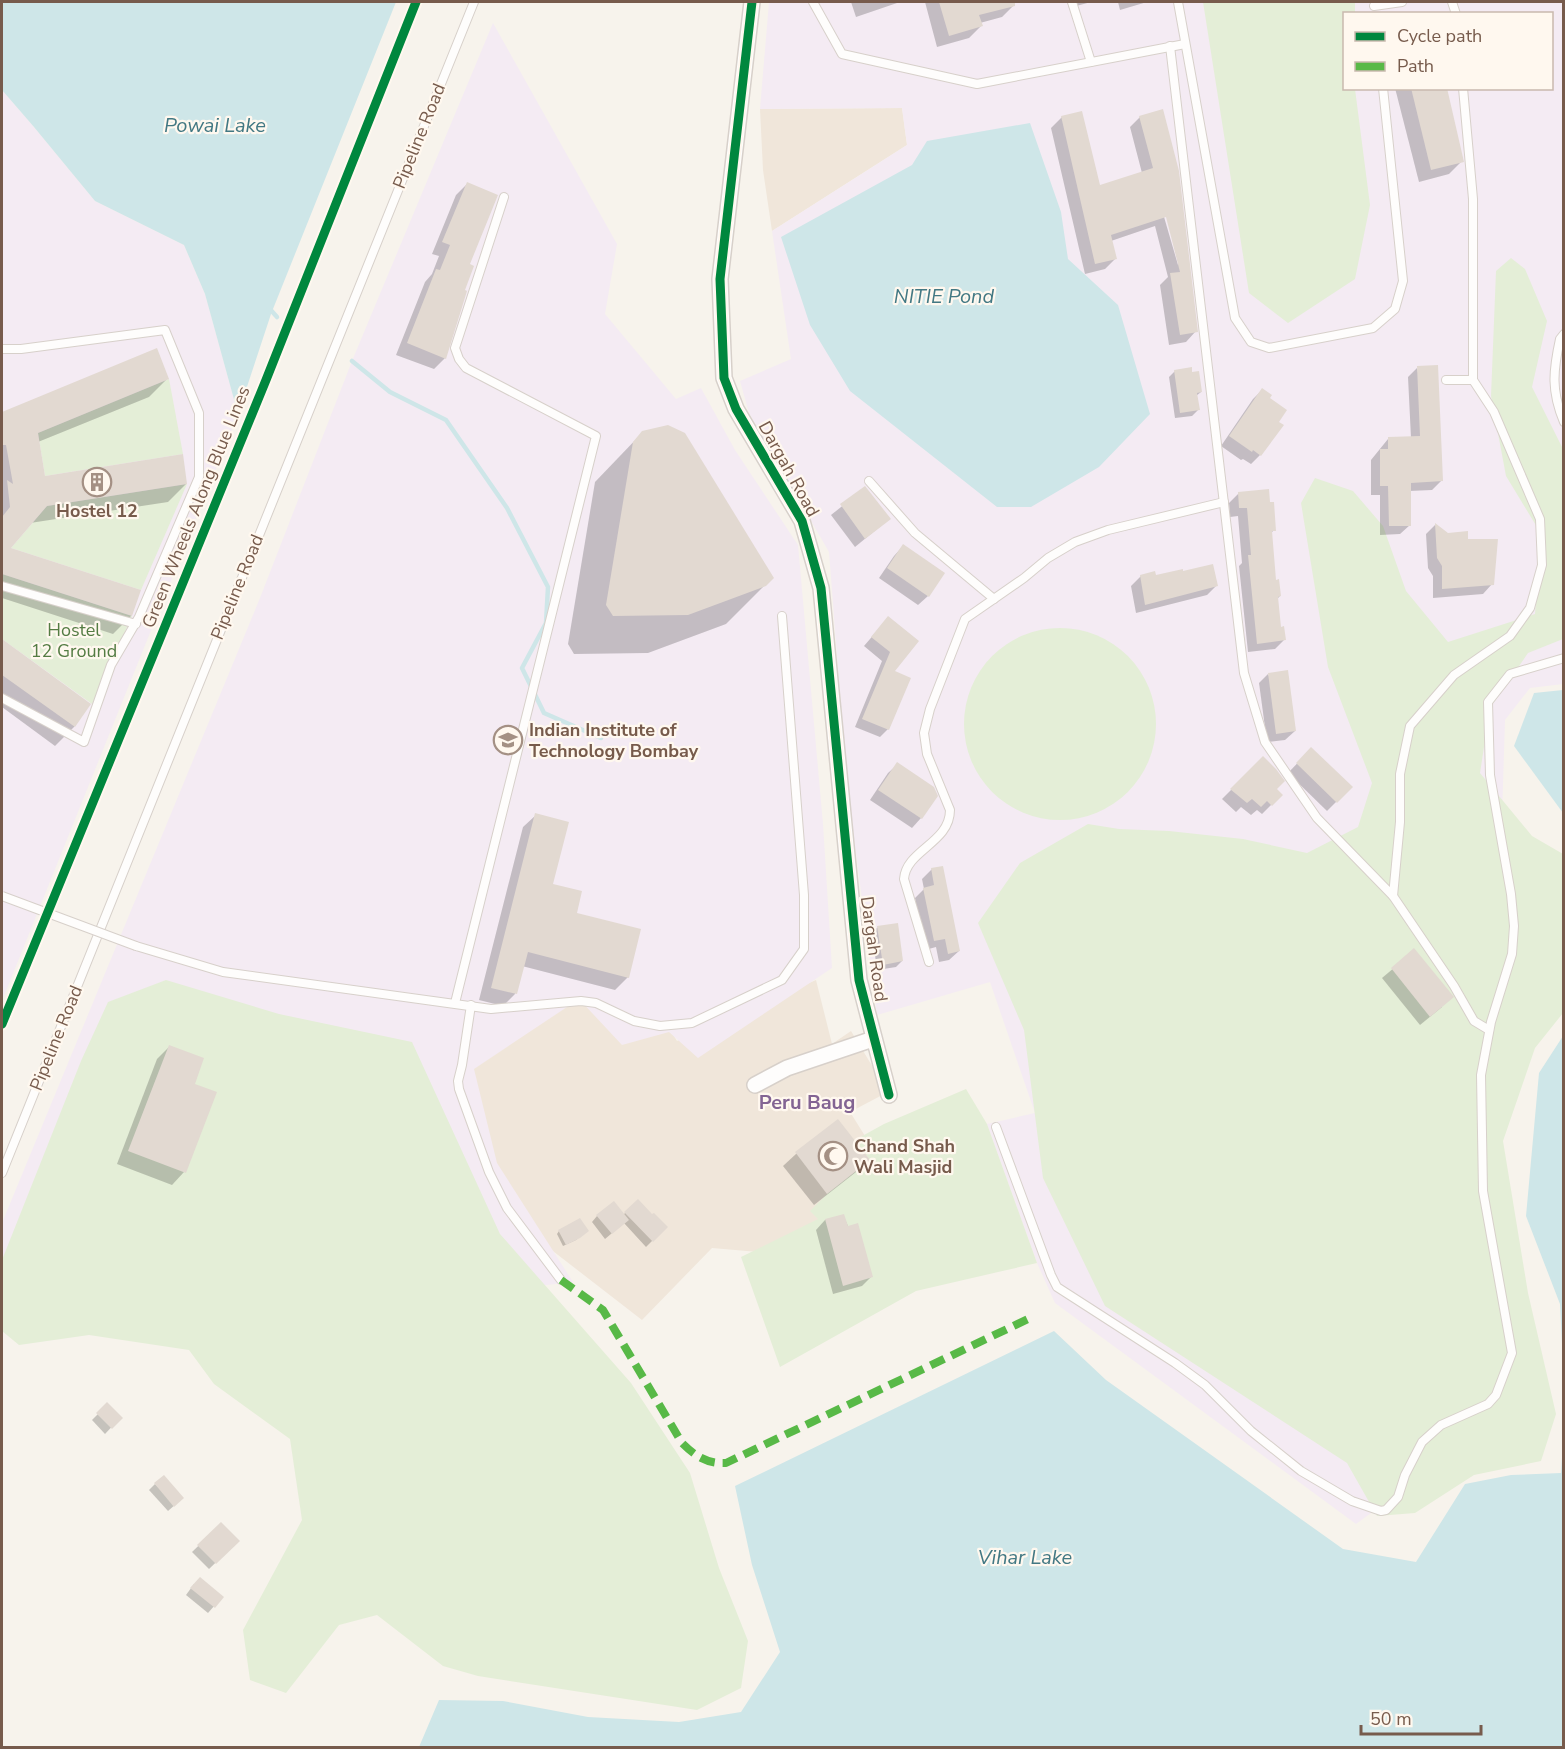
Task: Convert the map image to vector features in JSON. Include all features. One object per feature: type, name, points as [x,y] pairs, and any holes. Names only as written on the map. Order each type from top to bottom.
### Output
[{"type":"street","name":"Dargah Road","points":[[752,2],[720,279],[724,378],[736,408],[802,521],[821,588],[859,980],[889,1095]]},
{"type":"street","points":[[754,1085],[787,1068],[873,1039]]},
{"type":"lane","name":"Pipeline Road","points":[[2,1173],[474,2]]},
{"type":"lane","points":[[813,2],[842,54],[977,84],[1185,44]]},
{"type":"lane","points":[[1072,2],[1091,62]]},
{"type":"lane","points":[[1178,2],[1235,318],[1251,342],[1269,348],[1373,328],[1395,309],[1403,282],[1383,90]]},
{"type":"lane","points":[[1374,7],[1402,2]]},
{"type":"lane","points":[[1170,46],[1244,674],[1265,742],[1317,818],[1393,896],[1454,986],[1474,1021],[1489,1030]]},
{"type":"lane","points":[[1393,896],[1400,822],[1400,774],[1410,726],[1454,675],[1510,636],[1530,608],[1542,565],[1540,519],[1494,412],[1473,380],[1473,199],[1463,90]]},
{"type":"lane","points":[[456,1003],[596,436],[466,368],[459,359],[455,348],[504,197]]},
{"type":"lane","points":[[2,349],[21,349],[165,330],[199,413],[199,477],[136,624],[111,665],[84,742],[2,698]]},
{"type":"lane","points":[[1563,334],[1560,339],[1553,381],[1554,393],[1563,422]]},
{"type":"lane","points":[[1446,380],[1473,380]]},
{"type":"lane","points":[[869,481],[915,533],[994,599]]},
{"type":"lane","points":[[928,962],[904,879],[904,871],[912,860],[945,829],[950,819],[950,810],[927,754],[924,733],[930,709],[964,619],[1048,558],[1075,542],[1108,530],[1224,502]]},
{"type":"lane","points":[[2,586],[136,624]]},
{"type":"lane","points":[[2,896],[136,946],[223,972],[491,1009],[581,1001],[596,1003],[634,1021],[660,1026],[692,1023],[782,980],[804,949],[804,895],[782,615]]},
{"type":"lane","points":[[996,1127],[1051,1275],[1058,1287],[1205,1385],[1251,1431],[1301,1471],[1352,1501],[1381,1511],[1386,1510],[1398,1497],[1405,1474],[1422,1442],[1441,1425],[1488,1404],[1496,1395],[1512,1353],[1483,1191],[1481,1075],[1489,1030],[1512,954],[1514,926],[1511,894],[1490,775],[1488,702],[1510,674],[1563,658]]},
{"type":"lane","points":[[471,1005],[458,1081],[459,1089],[489,1172],[507,1208],[561,1281]]},
{"type":"shaded area","points":[[769,2],[1563,2],[1563,684],[1530,688],[1505,720],[1483,1431],[1356,1524],[1055,1303],[1037,1263],[987,1124],[1035,1113],[990,982],[877,1015],[847,784],[829,552],[749,413],[740,381],[791,359],[772,231],[907,145],[902,108],[760,109]]},
{"type":"shaded area","name":"Indian Institute of Technology Bombay","points":[[493,23],[617,244],[605,314],[676,399],[701,388],[735,450],[798,545],[823,824],[832,968],[698,1058],[669,1032],[622,1045],[579,999],[474,1069],[497,1163],[573,1282],[159,1330],[2,1304],[2,1223],[260,598],[352,361]]},
{"type":"shaded area","points":[[2,90],[95,201],[184,245],[205,294],[238,414],[2,1001]]},
{"type":"shaded area","points":[[902,108],[907,145],[772,231],[763,170],[760,109]]},
{"type":"shaded area","points":[[816,980],[832,1044],[851,1031],[888,1092],[850,1112],[902,1195],[782,1254],[712,1248],[642,1320],[518,1224],[462,1075],[581,996],[664,1020],[677,1041]]},
{"type":"green space","points":[[1203,2],[1355,2],[1355,12],[1343,12],[1343,90],[1355,90],[1370,205],[1355,279],[1288,323],[1249,293]]},
{"type":"green space","points":[[1511,258],[1525,269],[1547,321],[1532,387],[1563,449],[1563,639],[1528,653],[1490,708],[1480,773],[1532,836],[1563,854],[1563,1013],[1535,1048],[1503,1141],[1528,1293],[1556,1414],[1541,1461],[1474,1475],[1415,1513],[1377,1516],[1347,1463],[1105,1306],[1043,1178],[1024,1030],[978,923],[1020,863],[1088,824],[1119,829],[1169,831],[1243,839],[1307,853],[1358,827],[1372,783],[1328,667],[1301,503],[1315,478],[1353,491],[1383,526],[1406,591],[1448,642],[1535,614],[1540,532],[1506,476],[1491,396],[1496,271]]},
{"type":"green space","points":[[169,379],[183,454],[45,476],[38,433]]},
{"type":"green space","name":"Hostel 12 Ground","points":[[187,484],[141,590],[11,548],[47,506]]},
{"type":"green space","name":"Hostel 12 Ground","points":[[2,574],[132,616],[92,704],[2,639]]},
{"type":"green space","points":[[1060,628],[1079,630],[1097,636],[1128,656],[1148,687],[1154,705],[1156,724],[1154,743],[1148,761],[1128,792],[1097,812],[1079,818],[1060,820],[1041,818],[1023,812],[992,792],[972,761],[966,743],[964,724],[966,705],[972,687],[992,656],[1023,636],[1041,630]]},
{"type":"green space","points":[[166,980],[279,1014],[412,1042],[500,1234],[631,1383],[690,1473],[719,1568],[748,1641],[741,1688],[697,1710],[478,1676],[443,1666],[377,1615],[339,1625],[286,1693],[250,1680],[243,1630],[302,1520],[290,1439],[214,1384],[189,1350],[89,1335],[19,1345],[2,1331],[2,1260],[81,1061],[108,1002]]},
{"type":"green space","points":[[966,1089],[987,1124],[1037,1263],[916,1291],[780,1367],[741,1257],[818,1219],[810,1211],[827,1194],[870,1160],[855,1140],[884,1124]]},
{"type":"water","name":"Powai Lake","points":[[2,2],[396,2],[271,314],[238,414],[205,294],[184,245],[95,201],[2,90]]},
{"type":"water","name":"NITIE Pond","points":[[1030,123],[1061,212],[1068,259],[1118,305],[1150,414],[1099,467],[1031,507],[997,507],[850,391],[810,325],[781,237],[912,165],[927,141]]},
{"type":"water","points":[[1564,690],[1563,813],[1514,746],[1534,693]]},
{"type":"water","points":[[1563,1036],[1563,1363],[1560,1304],[1526,1216],[1539,1073]]},
{"type":"water","name":"Vihar Lake","points":[[1054,1331],[1106,1380],[1343,1549],[1416,1562],[1465,1484],[1511,1475],[1561,1473],[1563,1442],[1563,1747],[419,1747],[439,1700],[503,1701],[588,1717],[679,1722],[741,1712],[780,1652],[752,1565],[735,1486]]},
{"type":"building","points":[[939,2],[1015,2],[1015,6],[979,15],[983,26],[949,36]]},
{"type":"building","points":[[1411,90],[1447,90],[1464,162],[1431,170]]},
{"type":"building","points":[[1163,109],[1179,171],[1198,332],[1180,335],[1170,273],[1180,272],[1166,217],[1111,235],[1117,259],[1095,264],[1061,116],[1082,111],[1100,185],[1153,168],[1139,116]]},
{"type":"building","points":[[467,182],[498,195],[470,264],[474,266],[446,359],[407,343],[436,269],[440,270],[450,245],[442,242]]},
{"type":"building","name":"Hostel 12","points":[[157,348],[169,379],[38,433],[45,476],[183,454],[187,484],[47,506],[11,548],[141,590],[132,616],[2,574],[2,517],[10,507],[7,480],[13,484],[6,445],[2,445],[2,412]]},
{"type":"building","points":[[1438,365],[1443,481],[1411,483],[1411,526],[1389,526],[1388,486],[1380,486],[1380,449],[1388,449],[1388,437],[1420,436],[1417,366]]},
{"type":"building","points":[[1192,367],[1192,372],[1199,371],[1202,392],[1197,393],[1200,410],[1180,413],[1174,370]]},
{"type":"building","points":[[1262,388],[1272,395],[1270,398],[1287,410],[1279,422],[1284,425],[1261,456],[1229,436]]},
{"type":"building","points":[[668,425],[685,433],[774,578],[766,586],[688,615],[613,616],[606,605],[633,442],[642,431]]},
{"type":"building","points":[[865,486],[891,519],[865,539],[840,504]]},
{"type":"building","points":[[1269,489],[1270,502],[1274,502],[1276,531],[1272,531],[1276,580],[1279,579],[1281,596],[1278,597],[1281,627],[1284,626],[1286,640],[1257,644],[1248,555],[1251,555],[1247,508],[1239,508],[1238,492]]},
{"type":"building","points":[[1435,523],[1448,533],[1468,531],[1468,539],[1498,539],[1494,585],[1442,589],[1442,566],[1437,558]]},
{"type":"building","points":[[903,544],[945,573],[929,597],[887,568]]},
{"type":"building","points":[[1213,564],[1218,586],[1145,605],[1140,575],[1155,571],[1156,575],[1183,569],[1183,571]]},
{"type":"building","points":[[888,616],[919,641],[895,671],[911,678],[889,730],[862,719],[890,652],[871,637]]},
{"type":"building","points":[[2,639],[91,704],[75,727],[2,675]]},
{"type":"building","points":[[1288,670],[1296,731],[1276,734],[1268,673]]},
{"type":"building","points":[[1311,747],[1353,787],[1337,803],[1296,763]]},
{"type":"building","points":[[1263,756],[1285,781],[1277,789],[1283,795],[1272,806],[1267,801],[1261,807],[1252,799],[1247,803],[1230,789]]},
{"type":"building","points":[[897,762],[934,787],[938,796],[922,819],[878,790]]},
{"type":"building","points":[[535,813],[569,822],[553,884],[582,891],[577,913],[641,929],[629,978],[528,952],[517,994],[491,988]]},
{"type":"building","points":[[943,866],[960,951],[948,954],[945,939],[934,941],[923,888],[934,885],[931,868]]},
{"type":"building","points":[[898,923],[903,961],[883,965],[877,926]]},
{"type":"building","points":[[1414,948],[1454,997],[1430,1017],[1391,968]]},
{"type":"building","points":[[169,1045],[204,1058],[195,1084],[217,1092],[186,1173],[128,1151]]},
{"type":"building","name":"Chand Shah Wali Masjid","points":[[838,1119],[870,1160],[827,1194],[795,1152]]},
{"type":"building","points":[[638,1199],[668,1227],[653,1242],[624,1212]]},
{"type":"building","points":[[614,1201],[629,1220],[612,1234],[596,1215]]},
{"type":"building","points":[[844,1214],[848,1226],[858,1223],[873,1277],[843,1286],[825,1219]]},
{"type":"building","points":[[580,1218],[589,1231],[566,1245],[558,1230]]},
{"type":"building","points":[[107,1402],[123,1418],[112,1429],[96,1413]]},
{"type":"building","points":[[164,1475],[184,1498],[174,1507],[154,1483]]},
{"type":"building","points":[[221,1522],[240,1541],[216,1564],[197,1545]]},
{"type":"building","points":[[200,1577],[224,1597],[215,1608],[190,1588]]},
{"type":"waterway","points":[[269,308],[277,317]]},
{"type":"waterway","points":[[352,361],[390,392],[446,420],[507,508],[548,587],[546,623],[522,668],[544,713],[601,738]]},
{"type":"marked path","points":[[561,1280],[603,1310],[682,1443],[702,1458],[719,1463],[726,1463],[1028,1319]]},
{"type":"cycle path","name":"Green Wheels Along Blue Lines","points":[[2,1024],[266,380],[416,2]]},
{"type":"cycle path","points":[[752,2],[720,279],[724,378],[736,409],[802,521],[821,588],[859,980],[889,1095]]},
{"type":"place","name":"Hostel 12","points":[[97,482]]},
{"type":"place","name":"Indian Institute of Technology Bombay","points":[[508,740]]},
{"type":"place","name":"Chand Shah Wali Masjid","points":[[833,1156]]},
{"type":"district","name":"Peru Baug","points":[[807,1102]]}]
